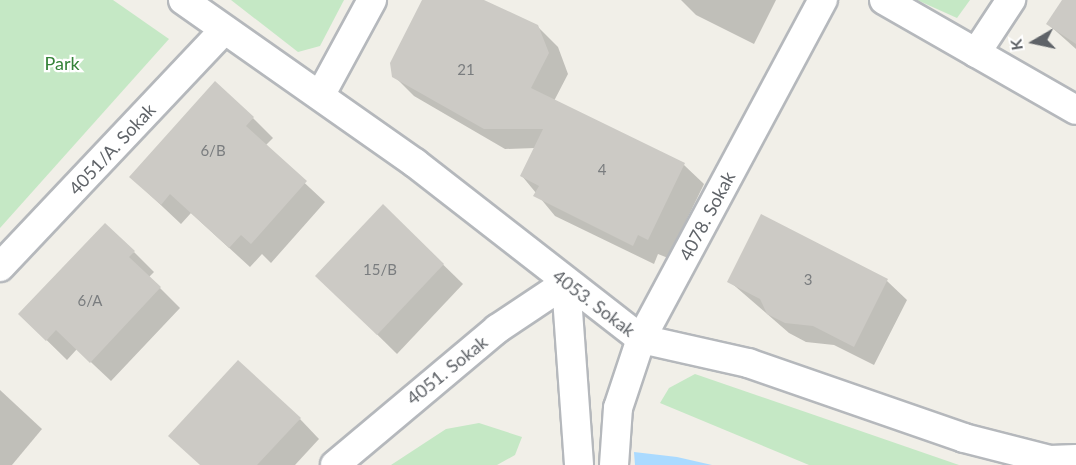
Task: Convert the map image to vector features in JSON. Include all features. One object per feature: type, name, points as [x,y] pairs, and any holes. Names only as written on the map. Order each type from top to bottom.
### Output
[{"type":"street","name":"4053. Sokak","points":[[183,0],[224,31],[321,94],[640,339],[748,363],[964,438],[1050,460],[1076,459]]},
{"type":"street","points":[[321,94],[372,0]]},
{"type":"street","name":"4078. Sokak","points":[[614,453],[618,408],[640,339],[823,0]]},
{"type":"street","points":[[884,0],[1076,110]]},
{"type":"street","points":[[976,53],[1011,0]]},
{"type":"street","name":"4051/A. Sokak","points":[[0,267],[224,31]]},
{"type":"street","points":[[566,283],[579,465]]},
{"type":"street","name":"4051. Sokak","points":[[335,465],[497,330],[566,283]]},
{"type":"green space","name":"Park","points":[[0,0],[113,0],[169,39],[0,228]]},
{"type":"green space","points":[[231,0],[344,0],[320,46],[298,52]]},
{"type":"green space","points":[[917,0],[970,0],[957,18]]},
{"type":"green space","points":[[695,374],[959,465],[809,465],[660,403],[669,388]]},
{"type":"green space","points":[[479,423],[522,437],[515,455],[497,465],[391,465],[446,429]]},
{"type":"water","points":[[634,452],[677,457],[712,465],[635,465]]},
{"type":"building","points":[[422,0],[484,0],[538,25],[549,53],[531,88],[685,163],[648,240],[638,235],[633,246],[533,196],[539,186],[520,176],[543,129],[484,129],[392,77],[390,63]]},
{"type":"building","points":[[1062,0],[1076,0],[1076,44],[1046,24]]},
{"type":"building","points":[[215,81],[254,117],[246,126],[307,181],[251,244],[241,235],[229,248],[170,194],[161,205],[129,177]]},
{"type":"building","points":[[383,204],[444,264],[377,335],[315,276]]},
{"type":"building","points":[[761,214],[888,279],[854,347],[813,326],[785,323],[767,314],[760,299],[727,282]]},
{"type":"building","points":[[105,223],[135,251],[129,257],[161,287],[90,363],[56,330],[46,341],[18,314]]},
{"type":"building","points":[[238,360],[301,418],[257,465],[200,465],[168,436]]}]
